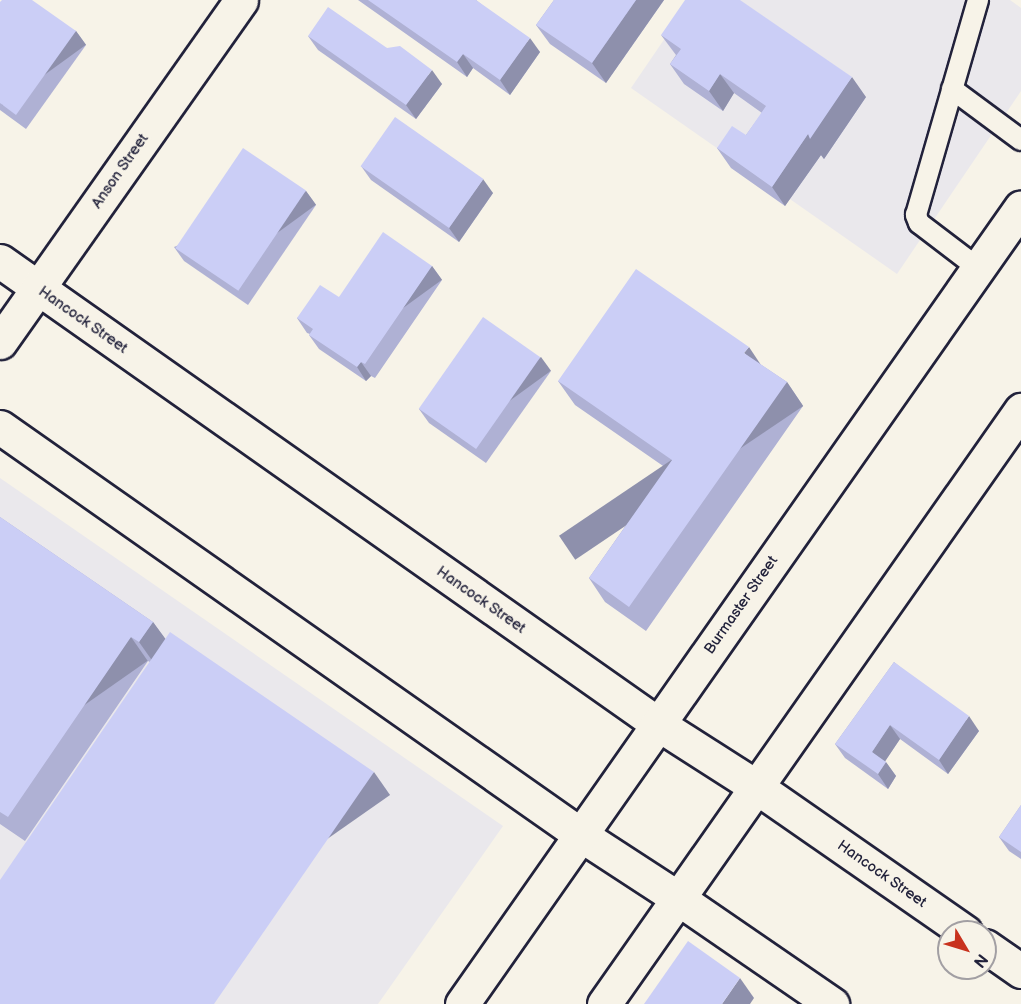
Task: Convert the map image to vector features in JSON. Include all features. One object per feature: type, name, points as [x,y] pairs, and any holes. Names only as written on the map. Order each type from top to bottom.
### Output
[{"type":"street","name":"Anson Street","points":[[0,342],[241,0]]},
{"type":"street","name":"Burmaster Street","points":[[462,1004],[1021,207]]},
{"type":"street","name":"Hancock Street","points":[[0,261],[658,724],[758,788],[948,920]]},
{"type":"street","points":[[604,1004],[758,788],[1021,410]]},
{"type":"street","points":[[0,427],[581,836],[680,899],[832,1004]]},
{"type":"street","points":[[997,954],[1021,971]]},
{"type":"lane","points":[[978,0],[916,215],[919,223],[978,268]]},
{"type":"lane","points":[[952,89],[1021,140]]},
{"type":"shaded area","points":[[691,0],[1010,0],[1021,8],[1021,91],[897,274],[631,88]]},
{"type":"shaded area","points":[[0,478],[503,826],[378,1004],[0,1004]]},
{"type":"building","points":[[2,0],[32,0],[76,31],[16,115],[0,103],[0,2]]},
{"type":"building","points":[[368,0],[476,0],[530,38],[500,80],[463,54],[457,62]]},
{"type":"building","points":[[554,0],[636,0],[592,63],[536,25]]},
{"type":"building","points":[[685,0],[740,0],[852,77],[810,139],[808,134],[772,187],[717,148],[732,126],[746,135],[766,106],[720,74],[709,91],[670,64],[681,49],[661,35]]},
{"type":"building","points":[[328,7],[387,48],[400,46],[432,70],[406,105],[308,36]]},
{"type":"building","points":[[395,117],[483,179],[449,228],[361,166]]},
{"type":"building","points":[[243,148],[306,190],[238,291],[175,248]]},
{"type":"building","points":[[383,232],[432,266],[365,364],[361,362],[357,367],[309,335],[313,329],[297,318],[320,285],[339,297]]},
{"type":"building","points":[[636,269],[749,347],[744,353],[787,382],[629,607],[589,578],[672,460],[558,381]]},
{"type":"building","points":[[483,317],[540,357],[476,449],[419,409]]},
{"type":"building","points":[[0,517],[153,622],[139,642],[131,637],[8,817],[0,812]]},
{"type":"building","points":[[170,632],[374,772],[214,1004],[0,1004],[0,880]]},
{"type":"building","points":[[894,662],[969,716],[939,760],[890,725],[872,752],[886,762],[878,774],[835,744]]},
{"type":"building","points":[[1021,805],[1021,852],[999,837]]},
{"type":"building","points":[[688,941],[740,978],[722,1004],[644,1004]]}]
